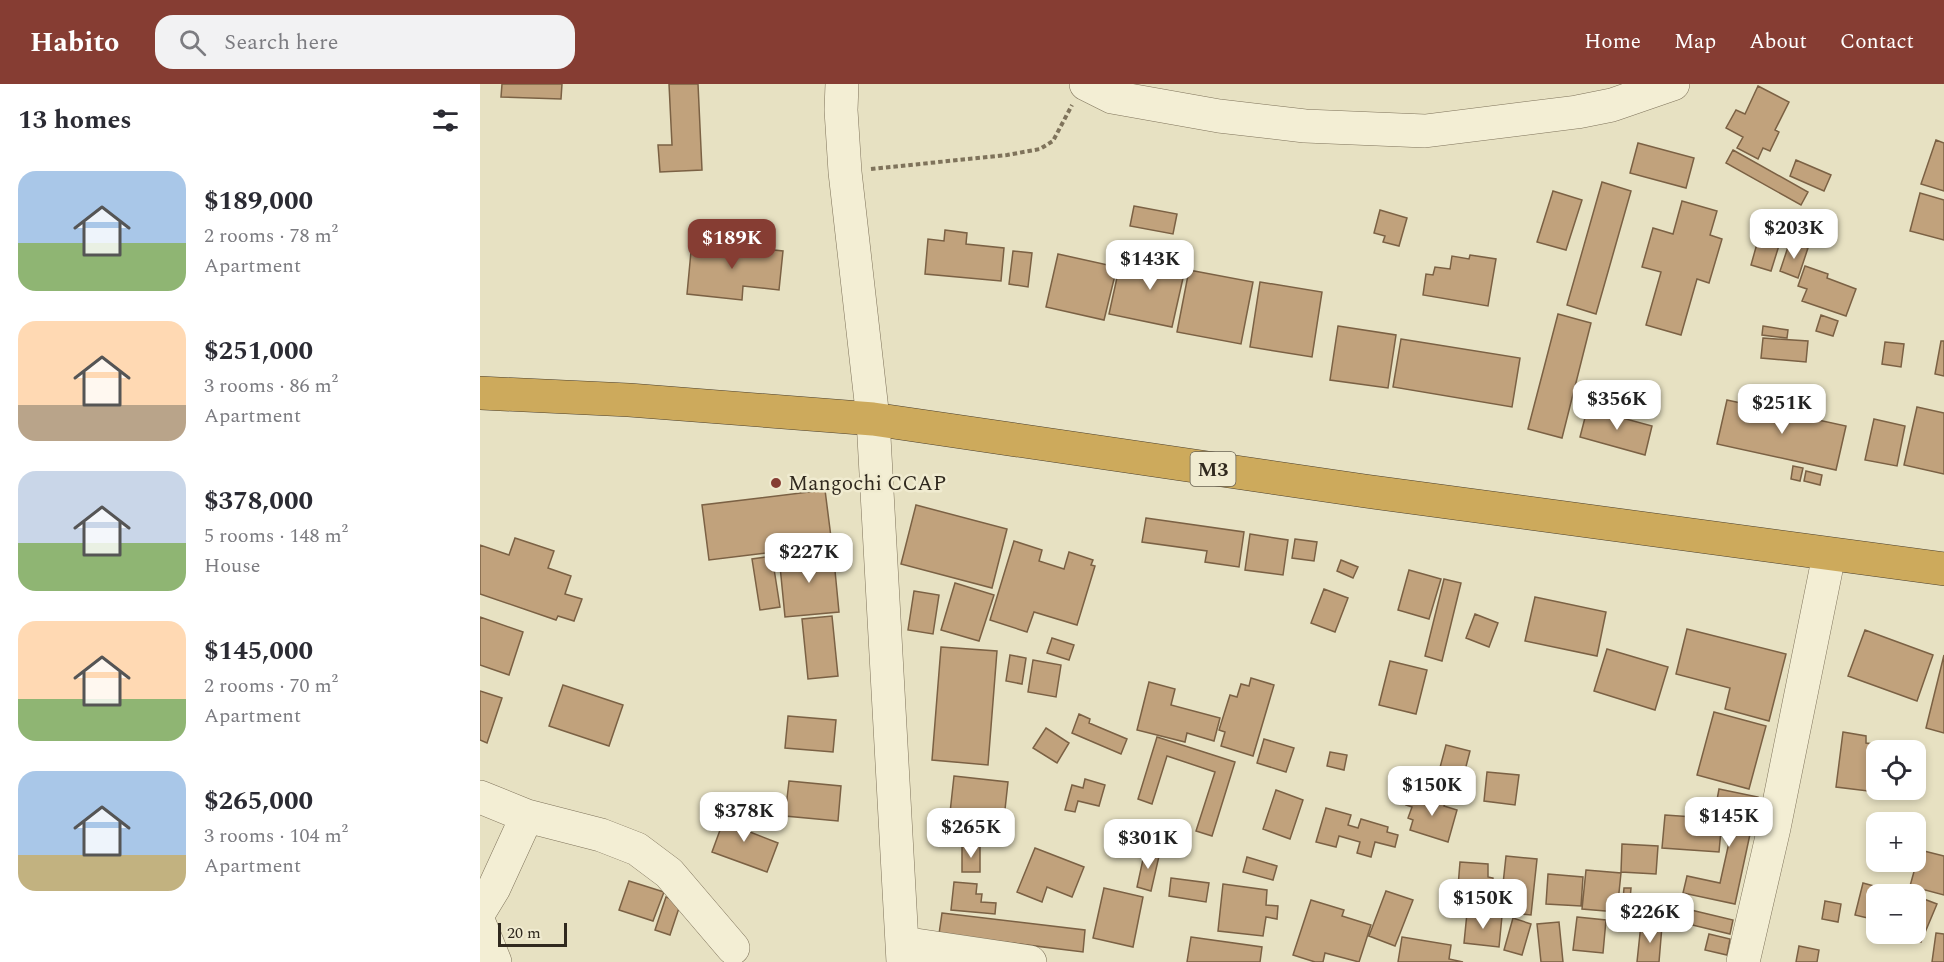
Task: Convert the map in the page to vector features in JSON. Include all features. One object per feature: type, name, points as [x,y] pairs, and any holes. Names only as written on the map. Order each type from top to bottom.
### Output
[{"type":"highway","name":"M3","points":[[480,393],[629,400],[873,419],[1354,489],[1944,569]]},
{"type":"street","points":[[842,84],[845,172],[873,419],[903,952],[1030,962]]},
{"type":"street","points":[[1080,92],[1219,116],[1305,126],[1425,131],[1577,112],[1612,105],[1673,84]]},
{"type":"street","points":[[1743,962],[1774,828],[1829,555]]},
{"type":"street","points":[[480,797],[527,816],[601,835],[637,849],[669,873],[734,948]]},
{"type":"street","points":[[480,911],[494,888],[527,816]]},
{"type":"street","points":[[480,925],[495,962]]},
{"type":"path","points":[[845,172],[1007,155],[1040,149],[1053,141],[1080,92]]},
{"type":"building","points":[[502,84],[562,84],[561,99],[501,97]]},
{"type":"building","points":[[669,84],[698,84],[702,170],[660,172],[658,145],[672,145]]},
{"type":"building","points":[[1758,86],[1789,102],[1775,130],[1779,132],[1770,151],[1763,148],[1758,159],[1737,148],[1743,137],[1726,128],[1736,110],[1745,114]]},
{"type":"building","points":[[1936,140],[1944,143],[1944,191],[1921,184]]},
{"type":"building","points":[[1638,143],[1694,158],[1686,188],[1630,173]]},
{"type":"building","points":[[1733,150],[1808,192],[1801,205],[1726,163]]},
{"type":"building","points":[[1796,160],[1831,175],[1824,191],[1790,176]]},
{"type":"building","points":[[1602,182],[1631,191],[1596,314],[1567,305]]},
{"type":"building","points":[[1553,191],[1582,200],[1566,250],[1537,242]]},
{"type":"building","points":[[1920,193],[1944,200],[1944,240],[1910,231]]},
{"type":"building","points":[[1682,201],[1717,211],[1710,235],[1722,239],[1709,283],[1697,279],[1681,335],[1646,325],[1661,272],[1642,267],[1653,228],[1673,234]]},
{"type":"building","points":[[1134,206],[1177,214],[1173,234],[1130,226]]},
{"type":"building","points":[[1380,210],[1407,218],[1399,246],[1383,242],[1385,236],[1374,233]]},
{"type":"building","points":[[945,230],[967,233],[966,244],[1004,248],[1001,281],[925,274],[928,239],[944,241]]},
{"type":"building","points":[[1760,233],[1781,239],[1771,271],[1751,265]]},
{"type":"building","points":[[692,241],[783,251],[779,290],[743,286],[742,300],[687,294]]},
{"type":"building","points":[[1790,241],[1808,248],[1798,278],[1780,271]]},
{"type":"building","points":[[1013,251],[1032,253],[1028,287],[1009,284]]},
{"type":"building","points":[[1164,251],[1188,256],[1172,327],[1109,314],[1120,264],[1160,273]]},
{"type":"building","points":[[1058,254],[1117,267],[1104,320],[1046,307]]},
{"type":"building","points":[[1470,255],[1496,259],[1488,306],[1423,295],[1426,274],[1433,275],[1435,267],[1450,269],[1452,256],[1469,259]]},
{"type":"building","points":[[1805,266],[1828,274],[1827,278],[1856,289],[1846,316],[1802,301],[1807,289],[1798,286]]},
{"type":"building","points":[[1189,270],[1253,282],[1241,344],[1177,332]]},
{"type":"building","points":[[1260,282],[1322,292],[1312,357],[1250,347]]},
{"type":"building","points":[[1558,314],[1591,323],[1562,438],[1528,429]]},
{"type":"building","points":[[1821,315],[1838,321],[1833,336],[1816,331]]},
{"type":"building","points":[[1338,326],[1396,335],[1388,388],[1330,380]]},
{"type":"building","points":[[1763,326],[1788,330],[1787,338],[1762,335]]},
{"type":"building","points":[[1763,338],[1808,341],[1806,362],[1761,358]]},
{"type":"building","points":[[1401,339],[1520,358],[1512,407],[1393,387]]},
{"type":"building","points":[[1941,341],[1944,341],[1944,376],[1935,374]]},
{"type":"building","points":[[1885,342],[1904,344],[1901,367],[1882,364]]},
{"type":"building","points":[[1727,400],[1846,426],[1836,470],[1717,444]]},
{"type":"building","points":[[1917,407],[1944,413],[1944,474],[1904,465]]},
{"type":"building","points":[[1587,410],[1610,416],[1611,411],[1627,415],[1626,419],[1652,426],[1645,455],[1580,437]]},
{"type":"building","points":[[1874,419],[1905,426],[1897,466],[1865,460]]},
{"type":"building","points":[[1793,466],[1803,468],[1800,481],[1791,479]]},
{"type":"building","points":[[1806,471],[1822,475],[1820,485],[1804,481]]},
{"type":"building","points":[[825,490],[832,545],[709,560],[702,505]]},
{"type":"building","points":[[916,505],[1007,529],[992,588],[901,564]]},
{"type":"building","points":[[1146,518],[1244,532],[1239,567],[1205,562],[1207,551],[1142,542]]},
{"type":"building","points":[[1250,534],[1288,540],[1283,575],[1245,570]]},
{"type":"building","points":[[515,538],[554,551],[548,568],[571,576],[565,594],[582,599],[574,621],[558,616],[556,620],[480,594],[480,545],[509,555]]},
{"type":"building","points":[[1295,539],[1317,542],[1314,561],[1292,558]]},
{"type":"building","points":[[1014,541],[1042,550],[1039,561],[1064,569],[1069,552],[1093,560],[1091,565],[1095,566],[1077,625],[1034,612],[1027,632],[990,620]]},
{"type":"building","points":[[833,550],[839,612],[785,617],[779,556]]},
{"type":"building","points":[[772,556],[780,607],[760,610],[752,559]]},
{"type":"building","points":[[1341,560],[1358,567],[1353,578],[1337,571]]},
{"type":"building","points":[[1409,570],[1441,579],[1429,619],[1398,610]]},
{"type":"building","points":[[1444,579],[1461,583],[1442,661],[1425,656]]},
{"type":"building","points":[[955,583],[994,595],[979,641],[941,630]]},
{"type":"building","points":[[1324,589],[1348,598],[1335,632],[1311,623]]},
{"type":"building","points":[[914,591],[939,595],[933,634],[908,630]]},
{"type":"building","points":[[1535,597],[1606,612],[1597,656],[1525,641]]},
{"type":"building","points":[[1475,614],[1498,623],[1489,647],[1466,638]]},
{"type":"building","points":[[832,616],[838,676],[808,679],[802,619]]},
{"type":"building","points":[[480,617],[523,632],[509,675],[480,665]]},
{"type":"building","points":[[1687,629],[1786,654],[1769,721],[1725,709],[1730,688],[1676,674]]},
{"type":"building","points":[[1865,630],[1933,655],[1917,701],[1848,676]]},
{"type":"building","points":[[1052,638],[1074,645],[1069,660],[1047,653]]},
{"type":"building","points":[[941,647],[997,651],[988,765],[932,760]]},
{"type":"building","points":[[1607,649],[1668,667],[1655,710],[1594,691]]},
{"type":"building","points":[[1010,655],[1026,658],[1022,684],[1006,681]]},
{"type":"building","points":[[1944,655],[1944,733],[1926,728]]},
{"type":"building","points":[[1033,660],[1061,665],[1056,697],[1028,692]]},
{"type":"building","points":[[1390,661],[1427,670],[1416,714],[1379,705]]},
{"type":"building","points":[[1251,678],[1274,685],[1253,756],[1221,746],[1225,732],[1219,730],[1230,695],[1237,697],[1241,684],[1249,686]]},
{"type":"building","points":[[1149,682],[1175,689],[1171,705],[1220,718],[1214,741],[1187,733],[1185,742],[1137,730]]},
{"type":"building","points":[[563,685],[623,705],[609,746],[549,726]]},
{"type":"building","points":[[480,691],[502,698],[487,743],[480,740]]},
{"type":"building","points":[[1714,712],[1766,726],[1749,789],[1697,775]]},
{"type":"building","points":[[1079,714],[1090,719],[1089,723],[1127,739],[1121,754],[1072,733]]},
{"type":"building","points":[[788,716],[836,720],[833,752],[785,748]]},
{"type":"building","points":[[1046,728],[1069,743],[1057,763],[1033,748]]},
{"type":"building","points":[[1843,732],[1866,736],[1866,791],[1836,787]]},
{"type":"building","points":[[1157,737],[1235,762],[1212,836],[1196,831],[1215,772],[1167,756],[1152,804],[1138,799]]},
{"type":"building","points":[[1264,739],[1294,748],[1286,772],[1257,763]]},
{"type":"building","points":[[1446,745],[1470,751],[1462,782],[1438,775]]},
{"type":"building","points":[[1330,752],[1347,755],[1344,770],[1327,766]]},
{"type":"building","points":[[1487,772],[1519,775],[1515,805],[1484,801]]},
{"type":"building","points":[[954,776],[1008,782],[1002,837],[948,831]]},
{"type":"building","points":[[1085,779],[1105,785],[1099,806],[1078,801],[1075,812],[1065,810],[1072,785],[1083,788]]},
{"type":"building","points":[[789,781],[841,786],[838,821],[785,816]]},
{"type":"building","points":[[1719,789],[1758,797],[1735,904],[1683,893],[1687,876],[1720,883],[1734,820],[1714,816]]},
{"type":"building","points":[[1276,790],[1303,800],[1290,839],[1263,829]]},
{"type":"building","points":[[1428,792],[1446,797],[1444,806],[1457,810],[1448,842],[1410,830],[1413,820],[1408,818],[1412,807],[1406,805],[1408,798],[1425,803]]},
{"type":"building","points":[[1326,808],[1351,815],[1348,825],[1358,828],[1361,819],[1388,827],[1387,832],[1398,835],[1395,847],[1375,842],[1371,857],[1357,853],[1360,842],[1339,836],[1336,847],[1316,842]]},
{"type":"building","points":[[727,811],[753,821],[750,832],[778,843],[767,872],[712,852]]},
{"type":"building","points":[[1665,815],[1722,819],[1719,852],[1662,848]]},
{"type":"building","points":[[1622,844],[1658,846],[1656,874],[1621,872]]},
{"type":"building","points":[[962,846],[980,846],[980,872],[962,872]]},
{"type":"building","points":[[1035,848],[1084,867],[1072,897],[1047,887],[1042,902],[1017,892]]},
{"type":"building","points":[[1145,850],[1160,852],[1151,891],[1137,887]]},
{"type":"building","points":[[1926,852],[1944,856],[1944,895],[1926,890],[1926,884],[1911,884],[1914,872],[1926,872]]},
{"type":"building","points":[[1506,856],[1537,859],[1531,915],[1500,912]]},
{"type":"building","points":[[1247,857],[1277,866],[1273,880],[1243,872]]},
{"type":"building","points":[[1460,862],[1488,864],[1488,877],[1493,878],[1491,902],[1457,899]]},
{"type":"building","points":[[1586,870],[1621,873],[1617,912],[1582,909]]},
{"type":"building","points":[[1548,874],[1583,877],[1581,906],[1546,904]]},
{"type":"building","points":[[1171,878],[1209,883],[1206,902],[1169,896]]},
{"type":"building","points":[[629,881],[664,892],[653,921],[619,910]]},
{"type":"building","points":[[954,882],[977,884],[976,894],[982,894],[981,902],[996,903],[995,914],[951,910]]},
{"type":"building","points":[[1863,883],[1867,884],[1866,918],[1855,915]]},
{"type":"building","points":[[1223,884],[1267,890],[1266,905],[1278,906],[1277,919],[1266,917],[1263,936],[1218,931]]},
{"type":"building","points":[[1104,888],[1143,897],[1133,947],[1093,938]]},
{"type":"building","points":[[1624,888],[1631,888],[1629,912],[1622,911]]},
{"type":"building","points":[[1386,891],[1413,900],[1395,946],[1369,936]]},
{"type":"building","points":[[666,897],[681,902],[670,935],[655,930]]},
{"type":"building","points":[[1311,900],[1344,910],[1342,916],[1371,925],[1359,962],[1325,953],[1323,962],[1315,962],[1293,955]]},
{"type":"building","points":[[1926,900],[1937,904],[1926,930]]},
{"type":"building","points":[[1825,901],[1841,904],[1838,922],[1822,919]]},
{"type":"building","points":[[1691,910],[1733,920],[1730,934],[1688,924]]},
{"type":"building","points":[[942,913],[1085,930],[1083,952],[939,934]]},
{"type":"building","points":[[1467,913],[1502,916],[1499,947],[1464,943]]},
{"type":"building","points":[[1577,917],[1606,920],[1603,953],[1573,950]]},
{"type":"building","points":[[1513,918],[1531,924],[1522,955],[1504,950]]},
{"type":"building","points":[[1559,922],[1563,962],[1541,962],[1537,924]]},
{"type":"building","points":[[1641,924],[1662,926],[1659,962],[1637,962]]},
{"type":"building","points":[[1936,933],[1944,934],[1944,962],[1932,962]]},
{"type":"building","points":[[1709,934],[1730,939],[1727,955],[1705,950]]},
{"type":"building","points":[[1191,937],[1262,947],[1260,962],[1187,962]]},
{"type":"building","points":[[1402,937],[1451,945],[1449,959],[1463,962],[1398,962]]},
{"type":"building","points":[[1799,946],[1819,950],[1817,962],[1796,962]]},
{"type":"place","name":"Mangochi CCAP","points":[[776,483]]}]
